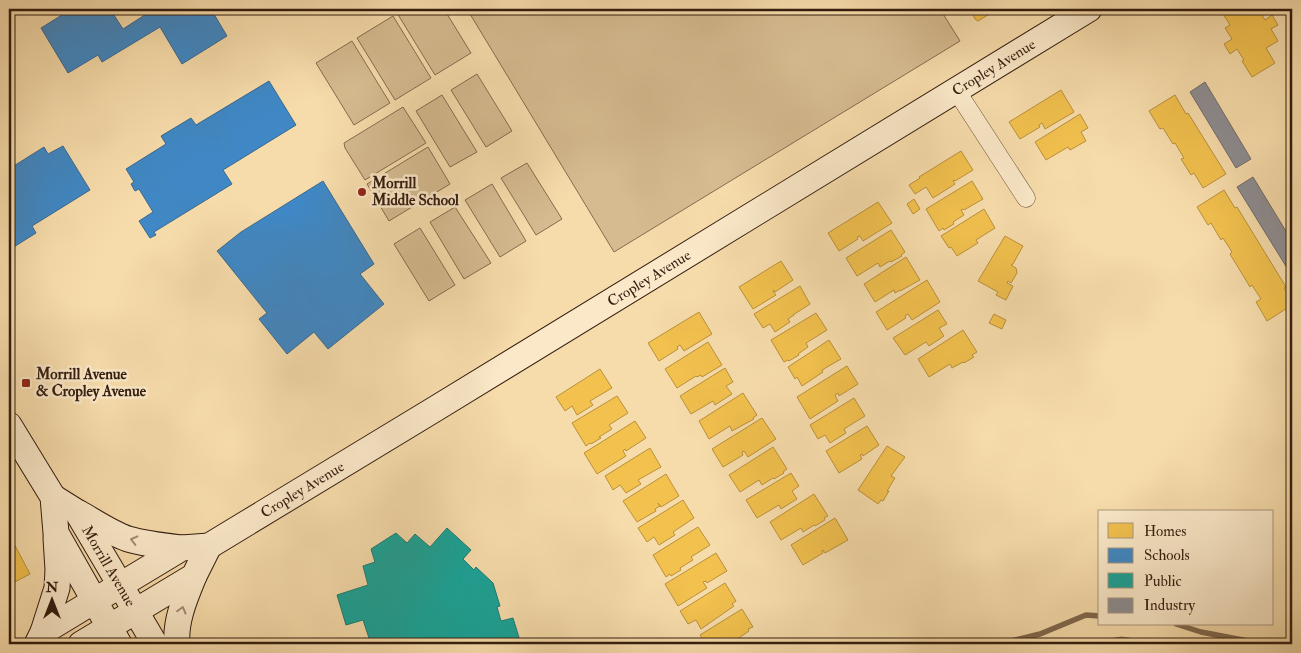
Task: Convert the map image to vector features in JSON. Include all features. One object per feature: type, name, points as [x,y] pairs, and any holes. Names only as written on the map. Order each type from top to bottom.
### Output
[{"type":"street","name":"Cropley Avenue","points":[[40,638],[94,601],[182,548],[209,546],[1084,10]]},
{"type":"street","points":[[956,90],[1026,198]]},
{"type":"street","name":"Morrill Avenue","points":[[9,425],[53,497],[77,512],[155,644]]},
{"type":"street","name":"Morrill Avenue","points":[[53,497],[56,533],[114,636]]},
{"type":"street","points":[[77,512],[127,539],[182,548]]},
{"type":"street","points":[[40,638],[57,588],[56,533]]},
{"type":"street","points":[[177,644],[176,634],[185,598],[209,546]]},
{"type":"street","points":[[81,644],[114,636],[136,611],[194,576]]},
{"type":"shaded area","points":[[405,9],[444,9],[471,53],[435,75],[397,13]]},
{"type":"shaded area","points":[[467,9],[940,9],[960,41],[614,252]]},
{"type":"shaded area","points":[[393,16],[431,78],[395,100],[357,38]]},
{"type":"shaded area","points":[[352,41],[390,103],[354,125],[316,63]]},
{"type":"shaded area","points":[[477,74],[512,131],[486,147],[451,90]]},
{"type":"shaded area","points":[[442,95],[477,152],[450,167],[416,111]]},
{"type":"shaded area","points":[[403,107],[426,143],[365,180],[345,148],[344,143]]},
{"type":"shaded area","points":[[428,147],[450,184],[389,221],[367,184]]},
{"type":"shaded area","points":[[527,163],[562,219],[536,235],[501,178]]},
{"type":"shaded area","points":[[492,184],[526,241],[500,257],[465,200]]},
{"type":"shaded area","points":[[455,207],[491,263],[464,279],[430,222]]},
{"type":"shaded area","points":[[420,228],[455,285],[429,301],[394,244]]},
{"type":"shaded area","points":[[1121,637],[1157,642],[1166,644],[1082,644]]},
{"type":"building: Homes","points":[[970,9],[996,9],[978,21]]},
{"type":"building: Homes","points":[[1220,9],[1258,9],[1265,20],[1272,15],[1278,25],[1271,29],[1278,41],[1266,48],[1275,63],[1252,77],[1237,49],[1230,54],[1224,44],[1232,39],[1225,28],[1230,25]]},
{"type":"building: Homes","points":[[1061,90],[1074,112],[1045,129],[1042,123],[1039,125],[1040,127],[1020,139],[1009,122]]},
{"type":"building: Homes","points":[[1175,95],[1226,174],[1203,188],[1194,173],[1191,175],[1181,159],[1184,158],[1175,143],[1173,144],[1163,128],[1160,129],[1149,111]]},
{"type":"building: Homes","points":[[1080,114],[1088,128],[1081,132],[1086,141],[1070,150],[1068,147],[1046,160],[1035,142]]},
{"type":"building: Homes","points":[[961,151],[973,170],[954,180],[955,184],[933,198],[926,187],[915,194],[909,185]]},
{"type":"building: Homes","points":[[972,181],[983,199],[961,210],[964,215],[953,222],[954,224],[939,231],[926,209]]},
{"type":"building: Homes","points":[[1224,190],[1235,208],[1237,207],[1286,287],[1284,288],[1292,301],[1292,305],[1267,321],[1256,302],[1261,299],[1252,285],[1250,287],[1230,254],[1232,252],[1223,238],[1221,240],[1211,223],[1208,225],[1197,207]]},
{"type":"building: Homes","points":[[914,199],[920,209],[913,214],[907,204]]},
{"type":"building: Homes","points":[[878,202],[892,223],[863,241],[860,236],[857,237],[858,239],[839,251],[828,233]]},
{"type":"building: Homes","points":[[984,209],[995,228],[976,240],[978,243],[957,256],[941,236]]},
{"type":"building: Homes","points":[[891,230],[905,252],[902,256],[891,262],[880,267],[878,263],[857,276],[846,258]]},
{"type":"building: Homes","points":[[1005,236],[1023,246],[1011,265],[1016,268],[1017,273],[1011,283],[1008,281],[1007,283],[1013,286],[1006,300],[996,295],[998,292],[978,281]]},
{"type":"building: Homes","points":[[906,257],[920,280],[895,293],[894,290],[875,302],[864,284]]},
{"type":"building: Homes","points":[[781,261],[793,280],[775,292],[774,290],[776,295],[753,309],[739,287]]},
{"type":"building: Homes","points":[[927,280],[940,302],[912,320],[908,314],[905,316],[906,318],[887,330],[876,312]]},
{"type":"building: Homes","points":[[800,286],[810,304],[788,319],[790,322],[775,332],[770,324],[763,328],[754,314]]},
{"type":"building: Homes","points":[[938,310],[947,324],[939,328],[944,336],[929,346],[926,342],[905,355],[893,338]]},
{"type":"building: Homes","points":[[699,312],[712,334],[684,351],[680,345],[677,347],[678,349],[659,361],[648,343]]},
{"type":"building: Homes","points":[[816,313],[827,330],[806,343],[808,347],[799,355],[784,362],[771,340]]},
{"type":"building: Homes","points":[[994,314],[1006,320],[1002,329],[989,323]]},
{"type":"building: Homes","points":[[963,330],[977,352],[972,355],[974,357],[952,368],[950,364],[929,377],[918,359]]},
{"type":"building: Homes","points":[[829,340],[841,359],[822,370],[823,372],[802,386],[788,367]]},
{"type":"building: Homes","points":[[708,342],[722,365],[702,377],[701,375],[696,376],[677,388],[665,369]]},
{"type":"building: Homes","points":[[847,366],[858,384],[839,396],[838,393],[835,395],[838,401],[810,419],[797,397]]},
{"type":"building: Homes","points":[[725,368],[733,382],[726,386],[732,394],[715,405],[713,401],[691,414],[680,396]]},
{"type":"building: Homes","points":[[600,369],[612,388],[590,401],[593,405],[577,415],[572,406],[565,411],[556,397]]},
{"type":"building: Homes","points":[[743,393],[757,415],[754,419],[732,431],[730,426],[709,439],[699,421]]},
{"type":"building: Homes","points":[[617,396],[628,413],[609,425],[612,429],[599,437],[601,438],[586,446],[572,423]]},
{"type":"building: Homes","points":[[854,398],[865,416],[844,429],[846,433],[830,443],[825,435],[818,439],[810,425]]},
{"type":"building: Homes","points":[[762,418],[776,439],[748,457],[744,451],[742,452],[743,455],[723,467],[712,449]]},
{"type":"building: Homes","points":[[635,421],[646,438],[626,451],[625,449],[623,451],[626,456],[597,474],[584,453]]},
{"type":"building: Homes","points":[[867,426],[879,445],[863,456],[862,454],[860,455],[862,459],[839,473],[826,451]]},
{"type":"building: Homes","points":[[887,446],[905,457],[891,476],[895,478],[887,491],[889,491],[883,501],[881,500],[878,504],[858,490]]},
{"type":"building: Homes","points":[[773,447],[787,469],[784,473],[762,485],[759,480],[740,492],[729,475]]},
{"type":"building: Homes","points":[[650,448],[661,467],[638,480],[641,484],[626,493],[620,485],[613,490],[605,476]]},
{"type":"building: Homes","points":[[791,473],[799,486],[792,491],[797,499],[781,509],[779,505],[757,518],[746,500]]},
{"type":"building: Homes","points":[[666,474],[679,496],[661,507],[658,503],[660,506],[655,509],[656,511],[637,522],[623,501]]},
{"type":"building: Homes","points":[[814,494],[828,516],[815,526],[803,532],[801,528],[781,540],[770,522]]},
{"type":"building: Homes","points":[[683,500],[694,518],[673,532],[675,535],[659,545],[654,537],[647,542],[638,528]]},
{"type":"building: Homes","points":[[835,518],[848,540],[825,553],[823,550],[823,553],[803,565],[791,545]]},
{"type":"building: Homes","points":[[698,527],[710,545],[691,557],[693,560],[680,568],[681,570],[666,577],[653,555]]},
{"type":"building: Homes","points":[[9,534],[30,574],[9,585]]},
{"type":"building: Homes","points":[[716,553],[727,571],[707,583],[706,581],[703,582],[707,588],[678,606],[665,584]]},
{"type":"building: Homes","points":[[725,583],[736,601],[732,604],[734,606],[701,629],[696,620],[688,624],[680,611]]},
{"type":"building: Homes","points":[[742,609],[753,627],[748,629],[749,631],[732,644],[706,644],[700,635]]},
{"type":"building: Schools","points":[[70,9],[125,9],[114,15],[123,29],[151,11],[149,9],[211,9],[227,36],[182,64],[160,27],[102,62],[98,55],[68,73],[41,28]]},
{"type":"building: Schools","points":[[269,81],[296,125],[223,170],[232,184],[154,232],[156,235],[150,238],[139,221],[153,212],[139,189],[135,191],[131,184],[134,182],[126,169],[166,144],[161,136],[191,118],[196,125]]},
{"type":"building: Schools","points":[[63,146],[90,190],[32,226],[36,233],[9,250],[9,169],[44,147],[48,154]]},
{"type":"building: Schools","points":[[323,181],[374,264],[360,274],[384,304],[328,349],[314,332],[287,354],[259,319],[267,313],[217,251],[241,232]]},
{"type":"building: Public","points":[[447,528],[471,550],[463,559],[474,570],[476,567],[493,583],[500,606],[497,607],[501,621],[513,618],[521,644],[371,644],[363,620],[346,625],[337,595],[368,585],[363,566],[375,562],[371,549],[396,533],[407,543],[415,534],[430,547]]},
{"type":"building: Industry","points":[[1205,82],[1251,159],[1236,168],[1190,92]]},
{"type":"building: Industry","points":[[1253,177],[1292,241],[1292,276],[1237,187]]},
{"type":"waterway","points":[[999,644],[1040,634],[1086,615],[1098,616]]},
{"type":"waterway","points":[[1182,626],[1201,632],[1264,644]]},
{"type":"place","name":"Morrill Middle School","points":[[362,192]]},
{"type":"place","name":"Morrill Avenue & Cropley Avenue","points":[[26,383]]}]
